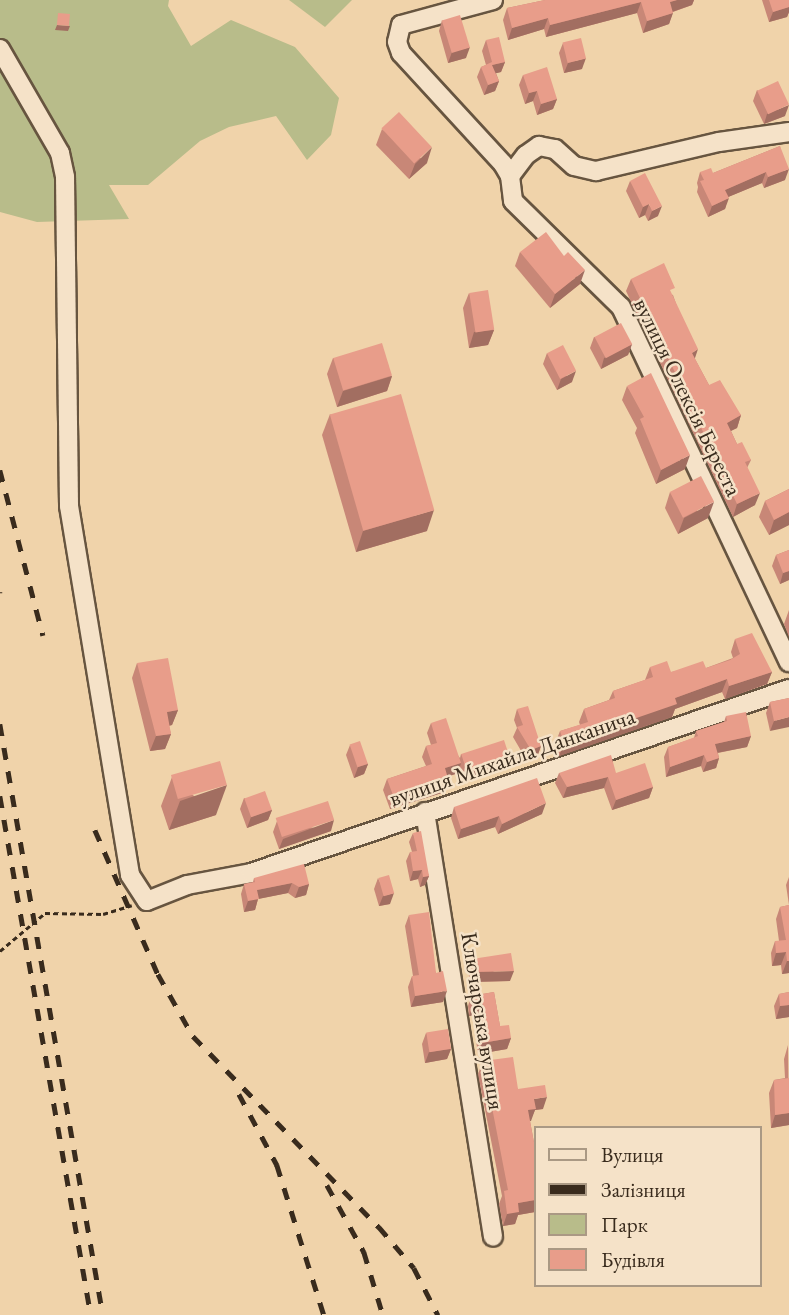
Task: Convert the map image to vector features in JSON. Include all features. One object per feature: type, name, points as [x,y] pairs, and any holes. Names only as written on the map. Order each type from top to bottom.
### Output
[{"type":"street","name":"вулиця Олексія Береста","points":[[493,0],[401,25],[397,42],[401,53],[510,176],[513,201],[621,307],[789,662]]},
{"type":"street","points":[[0,49],[54,141],[65,177],[69,506],[130,875],[147,901]]},
{"type":"street","points":[[510,176],[539,146],[555,149],[574,166],[596,171],[719,142],[789,132]]},
{"type":"street","name":"вулиця Михайла Данканича","points":[[147,901],[187,885],[250,873],[789,689]]},
{"type":"street","name":"Ключарська вулиця","points":[[425,812],[493,1237]]},
{"type":"path","points":[[0,951],[45,913],[103,914],[147,901]]},
{"type":"green space","points":[[0,0],[169,0],[168,6],[191,46],[231,20],[295,47],[339,98],[331,135],[307,160],[276,116],[229,127],[200,141],[148,185],[109,185],[129,219],[37,222],[0,212]]},
{"type":"green space","points":[[289,0],[352,0],[325,27]]},
{"type":"building","points":[[545,0],[677,0],[670,2],[673,13],[647,21],[641,2],[550,25],[548,18],[512,28],[507,8]]},
{"type":"building","points":[[769,0],[789,0],[789,7],[773,12]]},
{"type":"building","points":[[58,13],[70,14],[69,26],[57,25]]},
{"type":"building","points":[[460,15],[470,48],[452,53],[442,21]]},
{"type":"building","points":[[499,37],[505,62],[492,65],[499,81],[488,85],[481,67],[492,62],[486,40]]},
{"type":"building","points":[[581,38],[586,58],[568,63],[563,43]]},
{"type":"building","points":[[547,67],[557,99],[541,104],[537,91],[529,93],[523,75]]},
{"type":"building","points":[[778,81],[789,105],[768,114],[757,91]]},
{"type":"building","points":[[399,112],[432,147],[414,163],[381,128]]},
{"type":"building","points":[[780,146],[789,169],[768,177],[766,172],[725,190],[729,198],[712,206],[700,181],[704,180],[700,172],[711,168],[713,173]]},
{"type":"building","points":[[645,173],[662,206],[652,211],[649,204],[643,207],[630,181]]},
{"type":"building","points":[[546,232],[564,256],[568,252],[585,270],[555,294],[520,252]]},
{"type":"building","points":[[664,263],[675,288],[670,290],[698,349],[692,353],[709,385],[720,380],[741,415],[727,423],[737,444],[742,442],[751,460],[745,462],[760,493],[737,504],[631,279]]},
{"type":"building","points":[[488,290],[494,330],[475,332],[469,293]]},
{"type":"building","points":[[621,323],[632,344],[606,358],[595,337]]},
{"type":"building","points":[[382,343],[392,376],[343,390],[333,358]]},
{"type":"building","points":[[563,345],[576,371],[560,379],[547,353]]},
{"type":"building","points":[[651,373],[690,455],[661,470],[640,419],[644,417],[627,386]]},
{"type":"building","points":[[401,394],[434,510],[363,531],[330,414]]},
{"type":"building","points":[[701,476],[714,502],[683,518],[670,492]]},
{"type":"building","points":[[789,489],[789,512],[774,520],[765,501]]},
{"type":"building","points":[[789,550],[789,571],[783,573],[776,555]]},
{"type":"building","points":[[752,633],[772,672],[729,686],[727,679],[675,698],[677,704],[564,743],[560,731],[588,722],[584,709],[615,698],[613,691],[653,677],[650,667],[667,661],[671,672],[703,661],[706,668],[730,660],[740,654],[735,639]]},
{"type":"building","points":[[168,658],[178,710],[167,712],[171,734],[156,736],[137,663]]},
{"type":"building","points":[[789,698],[789,717],[774,721],[770,702]]},
{"type":"building","points":[[528,706],[541,746],[531,750],[517,727],[523,725],[517,709]]},
{"type":"building","points":[[746,712],[751,736],[715,744],[719,758],[707,762],[704,755],[670,767],[668,747],[698,736],[696,731],[727,721],[726,716]]},
{"type":"building","points":[[446,718],[461,763],[445,768],[449,782],[394,798],[387,779],[432,764],[426,746],[437,743],[431,723]]},
{"type":"building","points":[[504,740],[510,758],[467,772],[461,754]]},
{"type":"building","points":[[360,741],[368,764],[357,767],[350,745]]},
{"type":"building","points":[[611,755],[616,773],[645,763],[653,787],[616,800],[608,777],[567,787],[559,773]]},
{"type":"building","points":[[220,761],[227,785],[178,799],[171,775]]},
{"type":"building","points":[[537,778],[546,803],[502,824],[499,816],[461,829],[454,807]]},
{"type":"building","points":[[265,791],[272,810],[251,817],[244,799]]},
{"type":"building","points":[[328,801],[334,820],[282,837],[276,818]]},
{"type":"building","points":[[421,831],[429,876],[423,877],[422,870],[413,871],[410,852],[417,851],[413,833]]},
{"type":"building","points":[[304,864],[309,884],[299,887],[292,883],[257,890],[259,899],[248,901],[244,884],[255,882],[254,878]]},
{"type":"building","points":[[389,875],[394,893],[384,896],[378,878]]},
{"type":"building","points":[[789,905],[787,961],[786,952],[776,953],[775,941],[786,940],[780,907]]},
{"type":"building","points":[[429,912],[436,973],[443,971],[447,991],[415,996],[412,976],[419,975],[409,915]]},
{"type":"building","points":[[511,953],[514,971],[473,972],[472,959]]},
{"type":"building","points":[[494,992],[500,1026],[509,1025],[511,1038],[482,1043],[480,1029],[487,1028],[483,1004],[473,1006],[471,996]]},
{"type":"building","points":[[789,992],[789,1005],[780,1006],[779,994]]},
{"type":"building","points":[[448,1029],[451,1049],[429,1052],[426,1032]]},
{"type":"building","points":[[513,1057],[518,1089],[545,1085],[547,1097],[534,1099],[536,1109],[528,1110],[534,1143],[534,1200],[518,1203],[519,1212],[507,1214],[504,1191],[508,1190],[483,1061]]},
{"type":"building","points":[[789,1078],[789,1113],[775,1115],[774,1080]]},
{"type":"railway","points":[[0,470],[43,635]]},
{"type":"railway","points":[[0,724],[103,1315]]},
{"type":"railway","points":[[0,796],[91,1315]]},
{"type":"railway","points":[[95,830],[158,974],[193,1036],[379,1227],[414,1268],[438,1315]]},
{"type":"railway","points":[[239,1094],[277,1165],[324,1315]]},
{"type":"railway","points":[[327,1185],[364,1252],[383,1315]]}]
